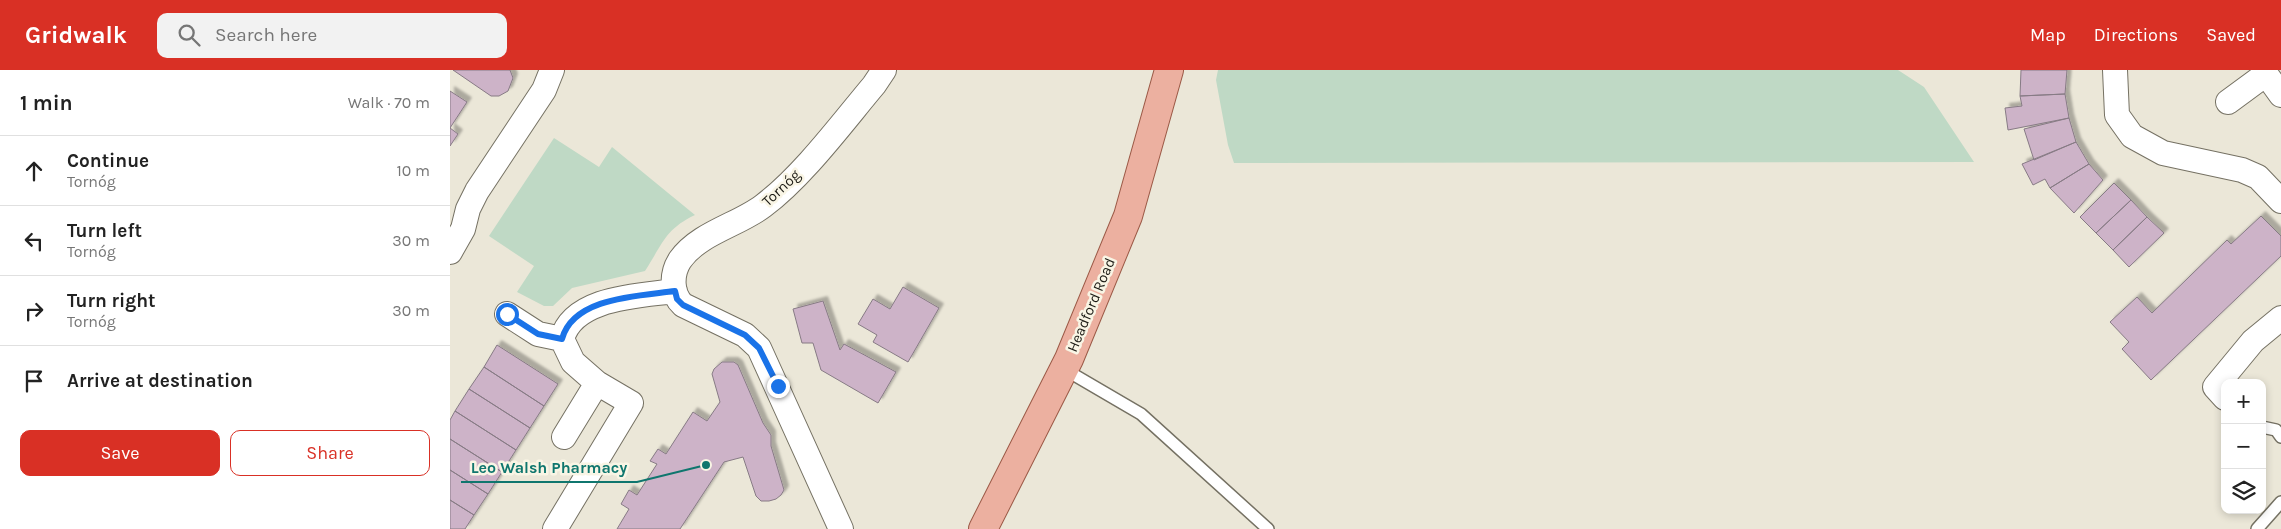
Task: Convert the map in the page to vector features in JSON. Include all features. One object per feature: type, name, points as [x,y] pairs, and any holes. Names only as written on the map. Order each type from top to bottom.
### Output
[{"type":"main road","name":"Headford Road","points":[[983,529],[1064,369],[1128,216],[1169,70]]},
{"type":"street","points":[[450,252],[463,229],[468,209],[477,191],[544,90],[552,70]]},
{"type":"street","name":"Tornóg","points":[[675,291],[674,277],[676,268],[691,248],[763,206],[786,186],[874,85],[884,70]]},
{"type":"street","points":[[2116,70],[2117,115],[2132,136],[2163,153],[2242,170],[2258,177],[2281,201]]},
{"type":"street","points":[[2228,102],[2265,72],[2281,95]]},
{"type":"street","points":[[555,529],[631,403],[597,383],[573,362],[562,339],[565,328],[572,320],[592,308],[614,300],[675,291],[677,299],[683,305],[745,335],[759,348],[841,529]]},
{"type":"street","points":[[507,314],[538,334],[562,339]]},
{"type":"street","points":[[2222,379],[2253,341],[2281,318]]},
{"type":"street","points":[[2221,380],[2215,387],[2221,394]]},
{"type":"street","points":[[564,437],[597,383]]},
{"type":"lane","points":[[1064,369],[1141,414],[1268,529]]},
{"type":"lane","points":[[2266,427],[2276,430],[2281,437]]},
{"type":"lane","points":[[2257,529],[2281,502]]},
{"type":"green space","points":[[1218,70],[1898,70],[1924,87],[1974,162],[1234,163],[1228,145],[1216,80]]},
{"type":"green space","points":[[554,138],[599,167],[612,147],[695,215],[670,232],[645,271],[572,288],[553,306],[544,306],[517,292],[534,266],[489,236]]},
{"type":"building","points":[[453,70],[510,70],[513,78],[508,91],[499,96],[491,96]]},
{"type":"building","points":[[2021,70],[2067,70],[2065,94],[2020,96]]},
{"type":"building","points":[[450,91],[467,102],[450,128]]},
{"type":"building","points":[[2065,94],[2069,118],[2008,130],[2005,108],[2022,106],[2020,96]]},
{"type":"building","points":[[2069,118],[2076,142],[2034,160],[2024,129]]},
{"type":"building","points":[[450,128],[458,134],[450,146]]},
{"type":"building","points":[[2076,142],[2089,164],[2050,188],[2045,179],[2033,185],[2022,164]]},
{"type":"building","points":[[2089,164],[2103,180],[2074,213],[2050,188]]},
{"type":"building","points":[[2114,183],[2131,200],[2096,233],[2080,217]]},
{"type":"building","points":[[2131,200],[2147,217],[2113,250],[2096,233]]},
{"type":"building","points":[[2261,216],[2281,236],[2281,256],[2151,380],[2122,349],[2129,342],[2110,322],[2137,297],[2152,313],[2227,240],[2231,244]]},
{"type":"building","points":[[2147,217],[2164,233],[2129,267],[2113,250]]},
{"type":"building","points":[[903,287],[939,308],[908,362],[873,342],[877,335],[858,324],[873,299],[890,309]]},
{"type":"building","points":[[823,301],[840,350],[844,344],[896,372],[878,403],[821,370],[813,343],[802,343],[793,309]]},
{"type":"building","points":[[497,345],[558,384],[544,406],[484,367]]},
{"type":"building","points":[[722,362],[734,362],[738,365],[763,423],[771,435],[771,446],[784,490],[781,495],[769,501],[761,501],[756,496],[743,457],[724,462],[680,529],[617,529],[629,509],[621,504],[629,490],[637,495],[657,464],[650,461],[658,449],[666,454],[693,412],[707,421],[720,402],[712,374],[714,369]]},
{"type":"building","points":[[484,367],[544,406],[530,428],[469,389]]},
{"type":"building","points":[[469,389],[530,428],[516,450],[455,411]]},
{"type":"building","points":[[455,411],[516,450],[502,472],[450,439],[450,420]]},
{"type":"building","points":[[450,439],[502,472],[488,494],[450,470]]},
{"type":"building","points":[[450,470],[488,494],[474,515],[450,500]]},
{"type":"building","points":[[450,500],[474,515],[465,529],[450,529]]},
{"type":"place","name":"Leo Walsh Pharmacy","points":[[706,465]]},
{"type":"route","points":[[507,314],[538,334],[562,339],[565,328],[572,320],[581,313],[603,303],[675,291],[677,299],[683,305],[702,316],[745,335],[759,348],[778,386]]}]
